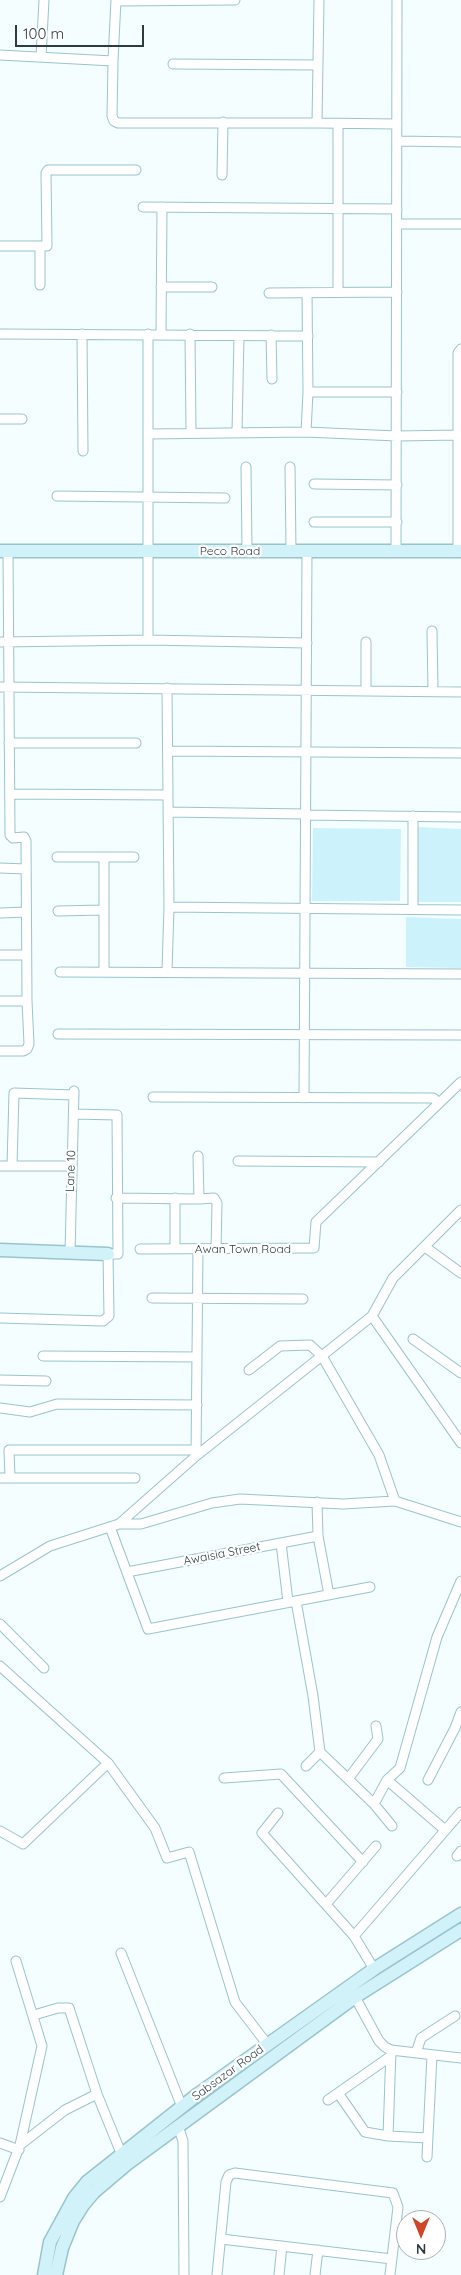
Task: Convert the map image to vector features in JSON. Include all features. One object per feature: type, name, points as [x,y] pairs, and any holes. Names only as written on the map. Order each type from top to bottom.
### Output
[{"type":"street","points":[[41,57],[44,0]]},
{"type":"street","points":[[235,0],[116,0],[112,61],[112,116],[114,121],[118,123],[397,124]]},
{"type":"street","points":[[317,123],[319,0]]},
{"type":"street","points":[[396,551],[397,0]]},
{"type":"street","points":[[0,55],[112,61]]},
{"type":"street","points":[[173,64],[318,65]]},
{"type":"street","points":[[222,176],[223,122]]},
{"type":"street","points":[[338,124],[338,292]]},
{"type":"street","points":[[397,141],[461,142]]},
{"type":"street","points":[[0,246],[47,246],[46,173],[48,170],[136,170]]},
{"type":"street","points":[[143,207],[397,208]]},
{"type":"street","points":[[162,207],[162,334]]},
{"type":"street","points":[[397,224],[461,224]]},
{"type":"street","points":[[40,246],[40,285]]},
{"type":"street","points":[[161,287],[212,287]]},
{"type":"street","points":[[269,293],[397,292]]},
{"type":"street","points":[[306,432],[308,392],[307,293]]},
{"type":"street","points":[[0,334],[308,336]]},
{"type":"street","points":[[82,334],[83,451]]},
{"type":"street","points":[[148,334],[148,640]]},
{"type":"street","points":[[190,334],[191,433]]},
{"type":"street","points":[[271,335],[272,379]]},
{"type":"street","points":[[238,432],[239,336]]},
{"type":"street","points":[[459,551],[458,353],[461,349]]},
{"type":"street","points":[[308,392],[397,392]]},
{"type":"street","points":[[0,420],[22,420]]},
{"type":"street","points":[[149,434],[306,432],[397,436],[458,435]]},
{"type":"street","points":[[246,466],[247,551]]},
{"type":"street","points":[[290,467],[292,551]]},
{"type":"street","points":[[314,484],[397,485]]},
{"type":"street","points":[[57,496],[225,498]]},
{"type":"street","points":[[314,522],[397,522]]},
{"type":"street","points":[[0,1051],[23,1051],[27,1049],[29,1044],[26,955],[26,838],[13,838],[10,835],[9,743],[4,687],[4,551]]},
{"type":"street","name":"Peco Road","points":[[4,551],[459,551]]},
{"type":"street","points":[[304,1098],[307,551]]},
{"type":"street","points":[[432,631],[433,691]]},
{"type":"street","points":[[4,642],[148,640],[307,643]]},
{"type":"street","points":[[366,642],[366,690]]},
{"type":"street","points":[[4,687],[461,692]]},
{"type":"street","points":[[166,971],[169,907],[167,688]]},
{"type":"street","points":[[9,743],[136,744]]},
{"type":"street","points":[[168,751],[461,753]]},
{"type":"street","points":[[10,794],[168,795]]},
{"type":"street","points":[[168,812],[461,817]]},
{"type":"street","points":[[413,816],[414,910]]},
{"type":"street","points":[[57,857],[134,857]]},
{"type":"street","points":[[104,857],[104,972]]},
{"type":"street","points":[[0,868],[26,868]]},
{"type":"street","points":[[169,907],[461,910]]},
{"type":"street","points":[[58,911],[104,910]]},
{"type":"street","points":[[0,913],[26,912]]},
{"type":"street","points":[[0,955],[26,955]]},
{"type":"street","points":[[60,972],[166,971],[461,974]]},
{"type":"street","points":[[0,1001],[27,1001]]},
{"type":"street","points":[[58,1034],[461,1035]]},
{"type":"street","points":[[238,1161],[380,1162],[461,1082]]},
{"type":"street","name":"Lane 10","points":[[12,1166],[14,1093],[74,1093],[70,1252]]},
{"type":"street","points":[[153,1097],[433,1098],[439,1103]]},
{"type":"street","points":[[0,1250],[118,1254],[116,1198],[117,1115],[74,1114]]},
{"type":"street","points":[[198,1156],[199,1198]]},
{"type":"street","name":"Awan Town Road","points":[[140,1249],[314,1248],[316,1222],[380,1162]]},
{"type":"street","points":[[0,1166],[71,1166]]},
{"type":"street","points":[[116,1198],[214,1198],[217,1203],[216,1249]]},
{"type":"street","points":[[175,1198],[175,1249]]},
{"type":"street","points":[[114,1526],[196,1453],[372,1316],[394,1278],[461,1210]]},
{"type":"street","points":[[425,1247],[461,1273]]},
{"type":"street","points":[[196,1453],[198,1249]]},
{"type":"street","points":[[0,1318],[103,1321],[109,1316],[108,1254]]},
{"type":"street","points":[[152,1298],[303,1299]]},
{"type":"street","points":[[372,1316],[461,1442]]},
{"type":"street","points":[[413,1339],[461,1373]]},
{"type":"street","points":[[248,1370],[280,1346],[310,1345],[322,1356],[379,1455],[395,1501]]},
{"type":"street","points":[[42,1356],[197,1357]]},
{"type":"street","points":[[0,1380],[46,1381]]},
{"type":"street","points":[[0,1408],[30,1412],[57,1404],[197,1405]]},
{"type":"street","points":[[10,1478],[9,1450],[196,1453]]},
{"type":"street","points":[[0,1478],[136,1478]]},
{"type":"street","points":[[0,1576],[50,1546],[114,1526],[142,1524],[212,1503],[240,1499],[343,1504],[395,1501],[461,1522]]},
{"type":"street","points":[[317,1502],[318,1536],[329,1594]]},
{"type":"street","points":[[114,1526],[127,1572],[148,1629],[370,1587]]},
{"type":"street","name":"Awaisia Street","points":[[127,1572],[318,1536]]},
{"type":"street","points":[[281,1543],[320,1752],[374,1804],[392,1826]]},
{"type":"street","points":[[374,1804],[387,1780],[400,1768],[437,1638],[461,1581]]},
{"type":"street","points":[[0,1624],[44,1668]]},
{"type":"street","points":[[0,1666],[108,1762],[156,1828],[167,1858],[189,1852],[235,2002],[267,2044]]},
{"type":"street","points":[[428,1780],[455,1728],[461,1712]]},
{"type":"street","points":[[348,1779],[378,1739],[376,1726]]},
{"type":"street","points":[[306,1766],[320,1752]]},
{"type":"street","points":[[0,1831],[23,1844],[108,1762]]},
{"type":"street","points":[[224,1778],[281,1774],[363,1862]]},
{"type":"street","points":[[387,1780],[445,1830]]},
{"type":"street","points":[[354,1936],[461,1812]]},
{"type":"street","points":[[278,1813],[262,1833],[354,1936],[374,1969]]},
{"type":"street","points":[[326,1904],[376,1846]]},
{"type":"street","name":"Sabsazar Road","points":[[44,2275],[50,2242],[74,2198],[87,2182],[121,2153],[267,2044],[374,1969],[461,1914]]},
{"type":"street","points":[[56,2275],[62,2248],[73,2221],[94,2192],[127,2164],[355,1997],[461,1930]]},
{"type":"street","points":[[121,1954],[182,2107]]},
{"type":"street","points":[[0,2197],[19,2148],[42,2046],[16,1961]]},
{"type":"street","points":[[355,1997],[379,2042],[391,2053],[388,2136]]},
{"type":"street","points":[[34,2015],[58,2008],[69,2008],[97,2094],[121,2153]]},
{"type":"street","points":[[416,2053],[420,2038],[455,2016]]},
{"type":"street","points":[[328,2100],[391,2053],[416,2053],[461,2058]]},
{"type":"street","points":[[427,2157],[432,2055]]},
{"type":"street","points":[[338,2093],[365,2132],[388,2136],[428,2138]]},
{"type":"street","points":[[19,2148],[65,2110],[97,2094]]},
{"type":"street","points":[[178,2126],[183,2141],[184,2275]]},
{"type":"street","points":[[0,2143],[19,2148]]},
{"type":"street","points":[[217,2275],[226,2182],[229,2175],[235,2173],[394,2193],[398,2207],[390,2275]]},
{"type":"street","points":[[221,2239],[392,2259]]},
{"type":"street","points":[[279,2275],[282,2246]]},
{"type":"street","points":[[315,2275],[318,2250]]},
{"type":"shaded area","points":[[417,827],[461,829],[461,902],[416,902]]},
{"type":"shaded area","points":[[313,828],[401,829],[400,901],[312,901]]},
{"type":"shaded area","points":[[406,917],[461,919],[461,968],[406,967]]}]
